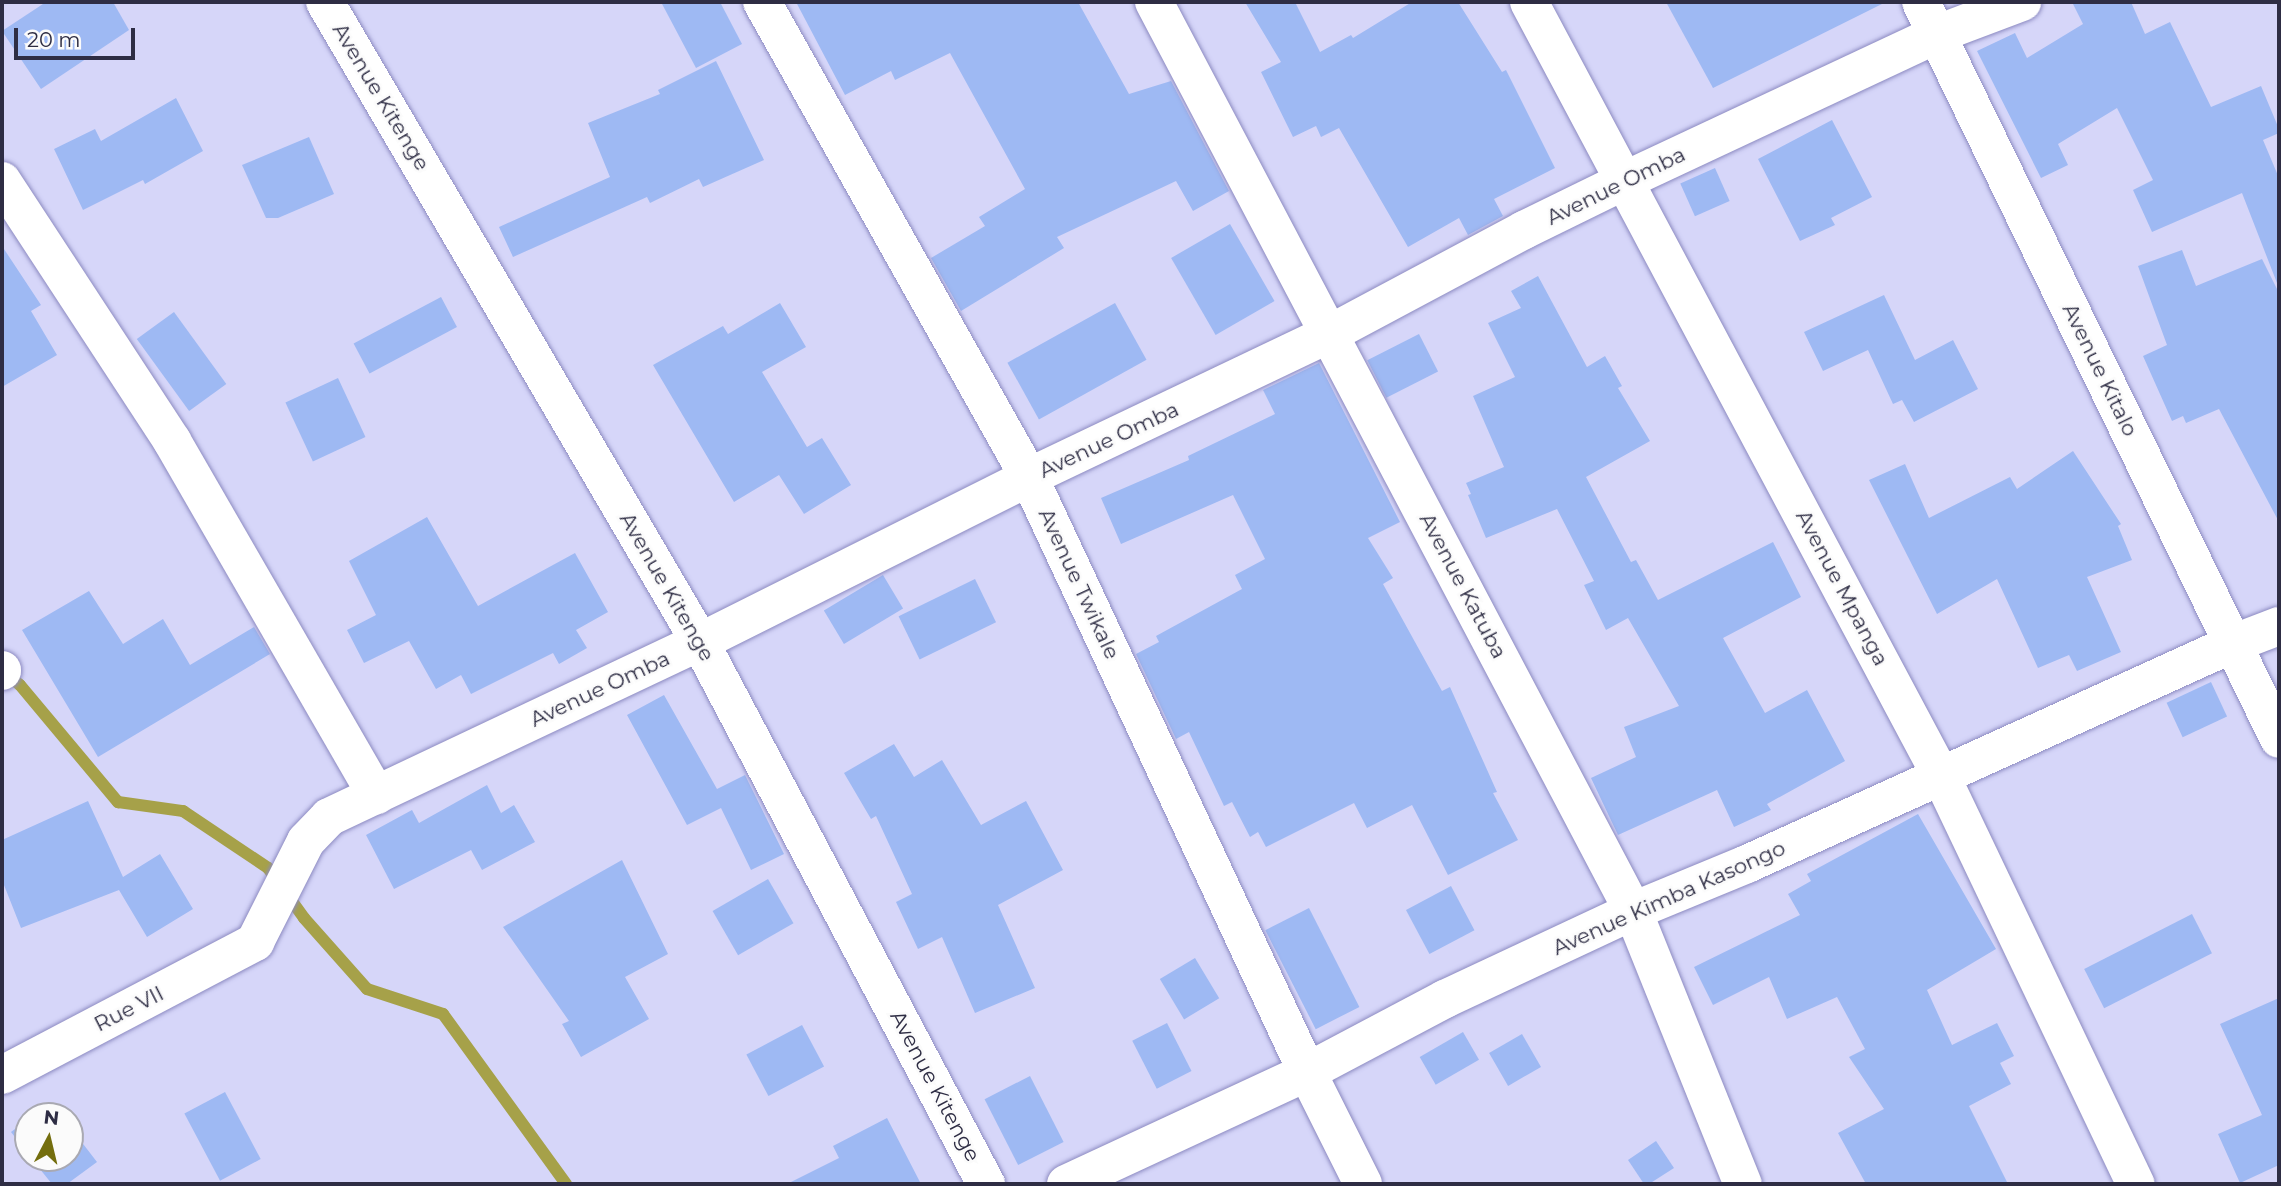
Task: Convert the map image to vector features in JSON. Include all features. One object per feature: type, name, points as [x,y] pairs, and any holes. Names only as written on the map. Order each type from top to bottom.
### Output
[{"type":"street","name":"Avenue Kitenge","points":[[325,2],[700,642],[986,1184]]},
{"type":"street","name":"Avenue Twikale","points":[[762,2],[1029,477],[1307,1072],[1363,1184]]},
{"type":"street","name":"Avenue Katuba","points":[[1154,2],[1633,911],[1743,1184]]},
{"type":"street","name":"Avenue Mpanga","points":[[1529,2],[1941,776],[2136,1184]]},
{"type":"street","name":"Avenue Omba","points":[[255,942],[306,842],[329,817],[700,642],[1029,477],[1331,334],[1929,18],[2022,2]]},
{"type":"street","name":"Avenue Kitalo","points":[[1929,18],[2279,739]]},
{"type":"street","points":[[2,181],[172,441],[376,794]]},
{"type":"street","name":"Avenue Kimba Kasongo","points":[[1066,1184],[1307,1072],[1445,999],[1633,911],[1747,864],[2232,643],[2279,626]]},
{"type":"street","name":"Rue VII","points":[[2,1075],[255,942]]},
{"type":"building","points":[[46,2],[113,2],[129,30],[41,89],[2,31]]},
{"type":"building","points":[[661,2],[720,2],[742,44],[696,68]]},
{"type":"building","points":[[796,2],[1078,2],[1129,94],[1171,81],[1229,191],[1193,211],[1176,181],[1057,237],[1064,248],[961,311],[931,258],[985,226],[979,217],[1025,189],[950,53],[895,80],[891,71],[845,95]]},
{"type":"building","points":[[1245,2],[1295,2],[1320,52],[1351,35],[1353,38],[1412,2],[1458,2],[1502,72],[1506,70],[1555,168],[1494,199],[1503,216],[1468,235],[1459,218],[1408,247],[1339,128],[1321,137],[1316,126],[1293,137],[1261,72],[1281,62]]},
{"type":"building","points":[[1666,2],[1886,2],[1713,88]]},
{"type":"building","points":[[2072,2],[2131,2],[2145,34],[2170,22],[2211,107],[2261,86],[2279,129],[2279,133],[2263,140],[2279,178],[2279,282],[2277,283],[2242,193],[2152,232],[2133,190],[2153,180],[2117,108],[2058,144],[2068,165],[2041,178],[1977,51],[2015,33],[2027,58],[2083,24]]},
{"type":"building","points":[[716,61],[764,160],[703,187],[699,179],[650,203],[647,197],[513,257],[499,227],[610,177],[588,123],[660,94],[658,90]]},
{"type":"building","points":[[176,98],[203,151],[145,184],[143,180],[83,210],[54,149],[95,129],[101,141]]},
{"type":"building","points":[[1832,120],[1872,197],[1831,218],[1835,225],[1800,241],[1758,159]]},
{"type":"building","points":[[309,137],[334,194],[278,218],[266,218],[242,165]]},
{"type":"building","points":[[1715,168],[1730,201],[1695,216],[1680,183]]},
{"type":"building","points":[[1230,224],[1274,301],[1216,335],[1171,258]]},
{"type":"building","points":[[2,246],[41,305],[31,311],[57,355],[2,387]]},
{"type":"building","points":[[2182,250],[2196,286],[2262,259],[2279,293],[2279,522],[2219,409],[2186,423],[2183,416],[2172,421],[2143,356],[2167,345],[2138,266]]},
{"type":"building","points":[[1538,276],[1587,367],[1605,356],[1622,386],[1618,388],[1650,441],[1586,477],[1631,562],[1636,560],[1658,600],[1773,542],[1801,597],[1723,638],[1765,713],[1807,690],[1845,761],[1767,804],[1771,810],[1734,827],[1717,790],[1618,835],[1591,778],[1636,757],[1624,727],[1679,706],[1628,618],[1606,630],[1584,585],[1594,581],[1557,509],[1486,538],[1468,495],[1471,494],[1466,483],[1504,467],[1473,396],[1515,377],[1488,323],[1521,308],[1511,291]]},
{"type":"building","points":[[1884,295],[1915,360],[1953,340],[1978,389],[1914,422],[1902,400],[1893,404],[1868,350],[1823,371],[1804,332]]},
{"type":"building","points":[[441,297],[457,327],[370,373],[354,343]]},
{"type":"building","points":[[780,303],[806,347],[762,372],[807,447],[822,438],[851,485],[804,514],[779,475],[734,502],[653,365],[723,326],[728,334]]},
{"type":"building","points":[[1115,303],[1147,360],[1039,419],[1007,363]]},
{"type":"building","points":[[174,312],[226,384],[189,411],[137,339]]},
{"type":"building","points":[[1419,334],[1438,371],[1386,398],[1367,360]]},
{"type":"building","points":[[1319,363],[1400,522],[1368,538],[1393,578],[1383,584],[1442,691],[1450,687],[1497,792],[1493,793],[1518,840],[1448,875],[1412,805],[1367,828],[1354,803],[1266,847],[1258,832],[1250,837],[1232,802],[1224,806],[1189,732],[1176,739],[1136,654],[1159,642],[1156,636],[1242,589],[1235,575],[1265,559],[1233,495],[1121,544],[1101,498],[1189,460],[1188,456],[1275,414],[1263,390]]},
{"type":"building","points":[[338,378],[365,437],[313,461],[285,403]]},
{"type":"building","points":[[2073,451],[2121,524],[2118,526],[2132,560],[2087,577],[2121,652],[2077,671],[2069,655],[2038,668],[1997,579],[1937,614],[1869,480],[1905,464],[1929,518],[2010,477],[2017,489]]},
{"type":"building","points":[[427,517],[478,606],[575,553],[608,612],[576,630],[587,648],[559,664],[553,653],[471,694],[461,675],[436,689],[409,641],[364,663],[347,630],[376,615],[349,561]]},
{"type":"building","points":[[883,575],[903,608],[844,644],[824,611]]},
{"type":"building","points":[[975,579],[996,622],[920,659],[899,616]]},
{"type":"building","points":[[89,591],[123,644],[163,619],[190,665],[254,627],[270,654],[98,757],[22,630]]},
{"type":"building","points":[[2211,682],[2227,716],[2183,737],[2167,703]]},
{"type":"building","points":[[664,695],[717,789],[745,775],[784,854],[751,870],[721,808],[687,825],[627,715]]},
{"type":"building","points":[[894,744],[914,777],[942,760],[981,825],[1026,801],[1063,870],[998,905],[1035,988],[975,1013],[942,937],[918,949],[896,902],[912,894],[876,816],[871,819],[844,773]]},
{"type":"building","points":[[487,785],[501,813],[514,805],[535,842],[482,870],[471,850],[394,889],[366,835],[412,810],[419,823]]},
{"type":"building","points":[[88,801],[123,877],[160,854],[193,909],[147,937],[119,890],[21,928],[2,880],[2,840]]},
{"type":"building","points":[[1918,814],[1996,949],[1927,990],[1952,1045],[1997,1023],[2014,1056],[2000,1063],[2011,1084],[1969,1106],[2008,1184],[1866,1184],[1838,1133],[1884,1109],[1849,1057],[1865,1049],[1837,997],[1787,1019],[1769,977],[1713,1005],[1694,967],[1800,915],[1788,894],[1811,881],[1807,874]]},
{"type":"building","points":[[622,860],[668,954],[625,977],[649,1019],[581,1057],[562,1024],[569,1021],[503,927]]},
{"type":"building","points":[[768,879],[794,923],[738,955],[713,911]]},
{"type":"building","points":[[1451,886],[1474,930],[1429,954],[1406,910]]},
{"type":"building","points":[[1309,908],[1359,1007],[1316,1029],[1265,930]]},
{"type":"building","points":[[2192,914],[2212,953],[2104,1008],[2084,969]]},
{"type":"building","points":[[1195,958],[1219,998],[1184,1019],[1160,979]]},
{"type":"building","points":[[2279,998],[2279,1165],[2240,1183],[2218,1134],[2262,1115],[2220,1024]]},
{"type":"building","points":[[1167,1023],[1192,1071],[1157,1089],[1132,1041]]},
{"type":"building","points":[[802,1025],[824,1066],[768,1096],[746,1055]]},
{"type":"building","points":[[1463,1032],[1479,1060],[1436,1085],[1420,1057]]},
{"type":"building","points":[[1522,1034],[1541,1067],[1508,1086],[1489,1053]]},
{"type":"building","points":[[1030,1076],[1064,1142],[1018,1165],[985,1099]]},
{"type":"building","points":[[225,1092],[261,1159],[220,1181],[184,1114]]},
{"type":"building","points":[[887,1118],[921,1184],[787,1184],[839,1158],[833,1146]]},
{"type":"building","points":[[1656,1141],[1674,1168],[1649,1184],[1644,1184],[1628,1160]]},
{"type":"building","points":[[84,1145],[97,1162],[84,1172]]},
{"type":"building","points":[[42,1172],[83,1172],[67,1184],[52,1184]]},
{"type":"waterway","points":[[5,673],[20,685],[118,802],[183,811],[268,868],[304,918],[367,989],[443,1014],[566,1184]]}]
